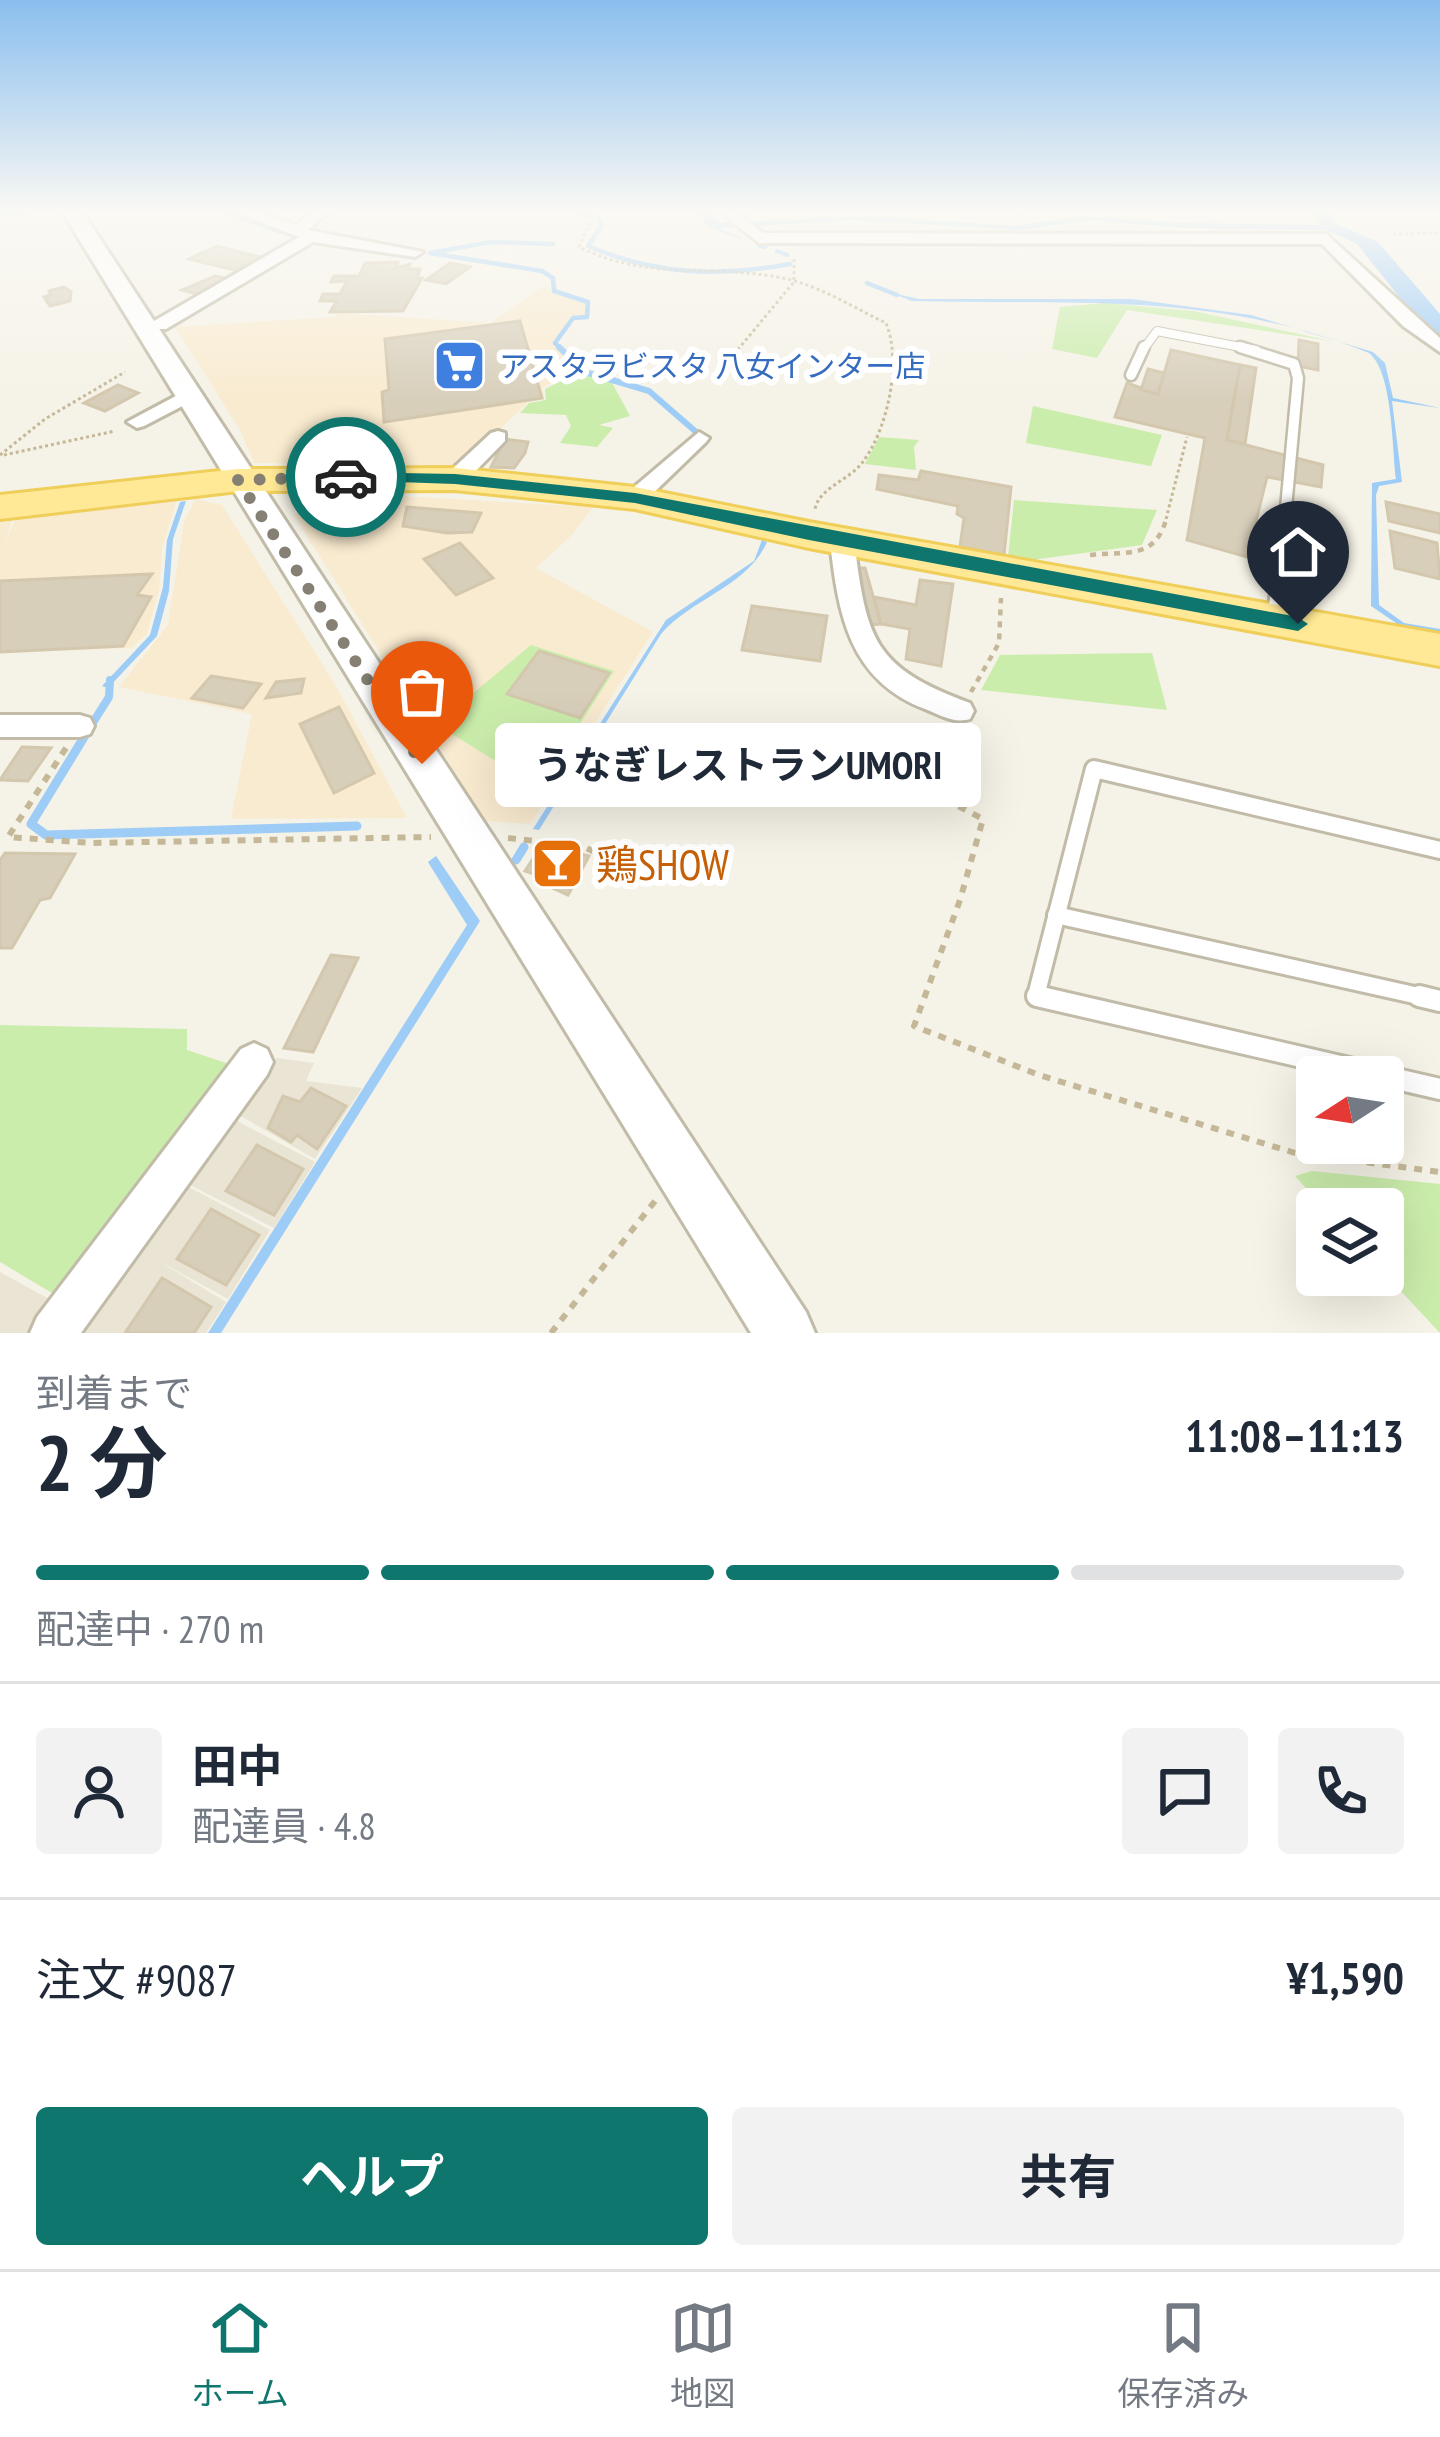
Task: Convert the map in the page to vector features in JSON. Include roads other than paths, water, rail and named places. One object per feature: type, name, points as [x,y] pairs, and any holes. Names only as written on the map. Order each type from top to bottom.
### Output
[{"type":"main road","points":[[0,507],[238,480],[455,479],[635,498],[826,538],[1440,650]]},
{"type":"street","points":[[112,275],[785,1333]]},
{"type":"street","points":[[160,325],[237,275]]},
{"type":"street","points":[[1368,275],[1406,323],[1440,347]]},
{"type":"street","points":[[137,422],[187,396]]},
{"type":"street","points":[[455,479],[498,437]]},
{"type":"street","points":[[635,498],[699,438]]},
{"type":"street","points":[[826,538],[878,672],[914,696],[960,711]]},
{"type":"street","points":[[0,725],[80,726]]},
{"type":"street","points":[[53,1333],[254,1062]]},
{"type":"lane","points":[[1130,375],[1149,337],[1157,332],[1268,352],[1294,364],[1298,378],[1276,609]]},
{"type":"lane","points":[[1440,850],[1094,769],[1036,996],[1440,1089]]},
{"type":"lane","points":[[1056,915],[1440,1001]]},
{"type":"water","points":[[1382,275],[1407,275],[1440,314],[1440,338],[1416,318]]},
{"type":"water","points":[[888,292],[919,299],[1132,299],[1251,315],[1306,332],[1199,310],[912,301]]},
{"type":"water","points":[[1320,336],[1373,352],[1385,363],[1393,398],[1440,408],[1392,401],[1402,482],[1379,486],[1376,495],[1379,605],[1404,623],[1440,629],[1440,633],[1402,627],[1371,606],[1372,483],[1396,479],[1387,393],[1369,353]]},
{"type":"water","points":[[186,501],[173,539],[169,591],[157,636],[108,688],[102,686],[150,635],[163,587],[167,540],[180,502]]},
{"type":"water","points":[[762,540],[767,542],[758,557],[746,570],[661,634],[539,830],[533,829],[666,620],[754,561]]},
{"type":"water","points":[[436,856],[480,921],[221,1333],[208,1333],[467,925],[428,862]]},
{"type":"waterway","points":[[549,275],[554,291],[588,302],[587,317],[573,318],[555,343],[559,347]]},
{"type":"waterway","points":[[867,283],[897,295]]},
{"type":"waterway","points":[[559,347],[585,372],[649,391],[695,431]]},
{"type":"waterway","points":[[559,347],[562,350]]},
{"type":"waterway","points":[[87,732],[109,697],[110,680]]},
{"type":"waterway","points":[[89,729],[31,824],[46,835],[357,826]]},
{"type":"waterway","points":[[516,860],[524,847]]},
{"type":"place","name":"アスタラビスタ 八女インター店","points":[[460,365]]},
{"type":"place","name":"うなぎレストランUMORI","points":[[422,764]]},
{"type":"place","name":"鶏SHOW","points":[[557,864]]}]
